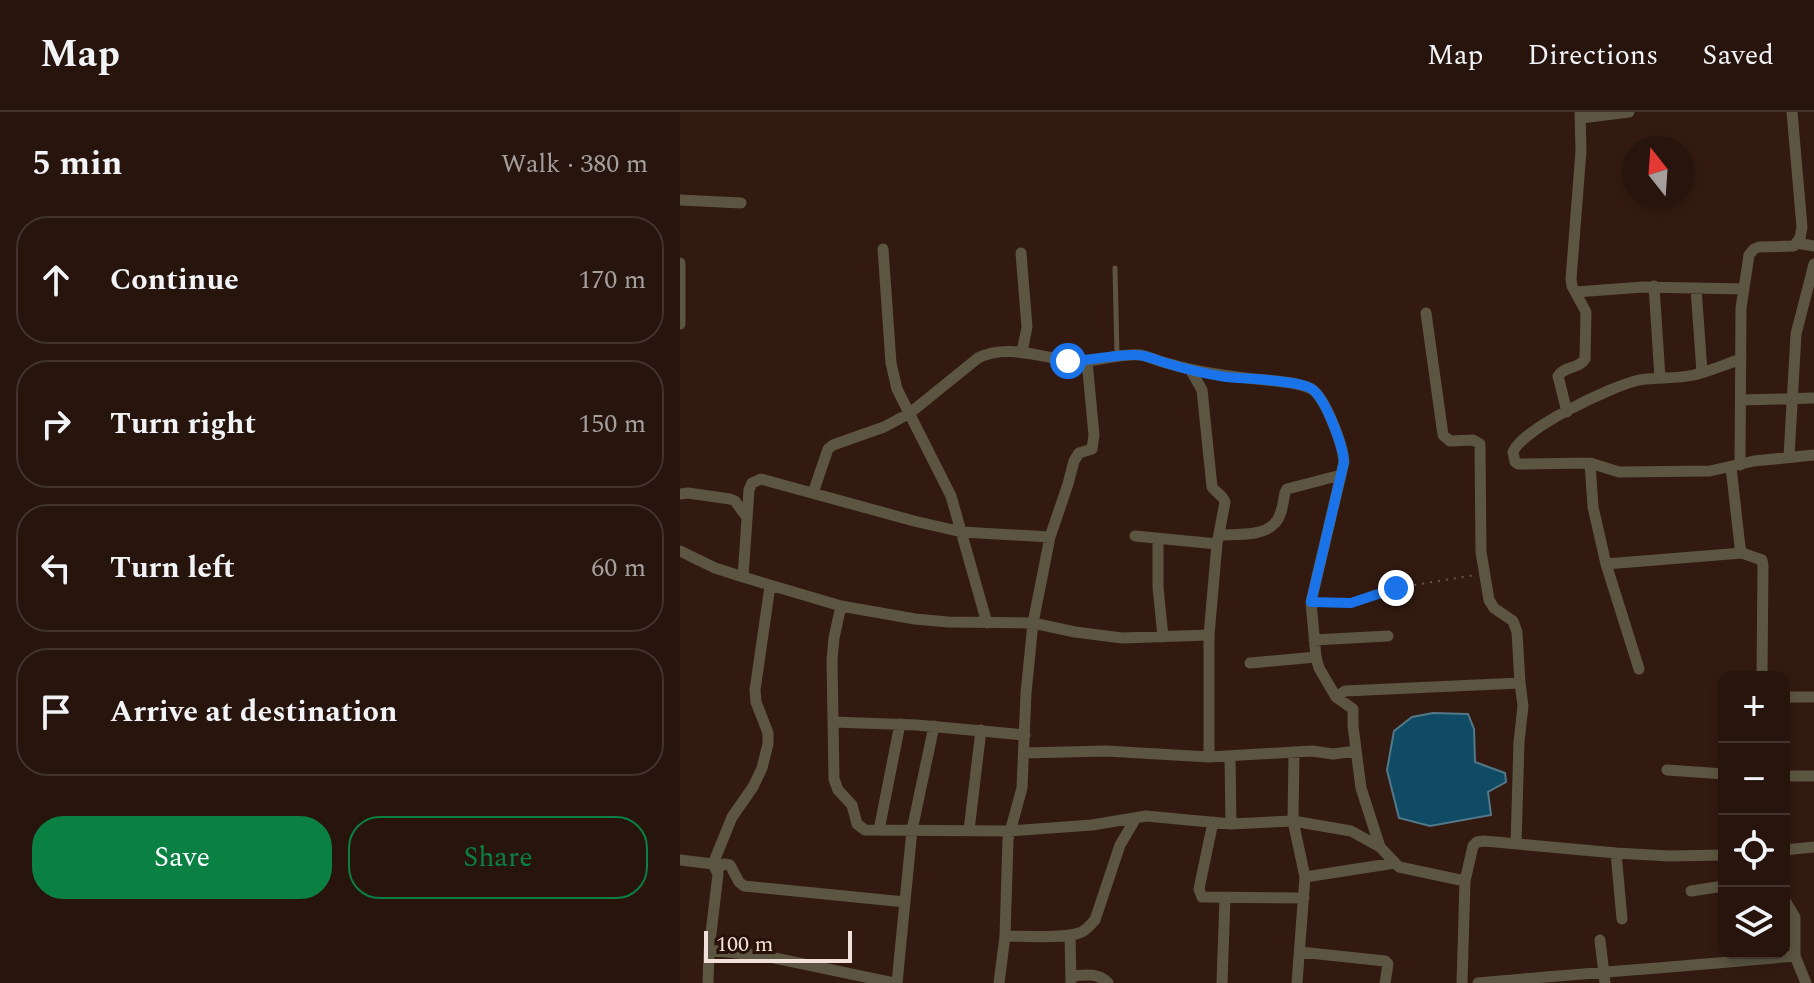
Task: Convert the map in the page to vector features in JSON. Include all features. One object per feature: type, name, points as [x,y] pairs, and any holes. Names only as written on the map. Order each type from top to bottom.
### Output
[{"type":"street","points":[[1567,412],[1558,376],[1563,370],[1581,365],[1585,359],[1586,312],[1572,286],[1571,269],[1581,115],[1629,112]]},
{"type":"street","points":[[1742,553],[1736,466],[1741,400],[1741,308],[1751,251],[1759,247],[1794,246],[1802,227],[1792,112]]},
{"type":"street","points":[[680,200],[741,203]]},
{"type":"street","points":[[1797,243],[1814,246]]},
{"type":"street","points":[[883,249],[891,363],[897,389],[951,496],[987,623]]},
{"type":"street","points":[[1021,253],[1027,327],[1022,352]]},
{"type":"street","points":[[680,263],[680,320]]},
{"type":"street","points":[[1789,457],[1796,334],[1814,264]]},
{"type":"street","points":[[1576,292],[1654,286],[1744,289]]},
{"type":"street","points":[[1654,286],[1660,378]]},
{"type":"street","points":[[1696,288],[1702,372]]},
{"type":"street","points":[[1426,313],[1443,435],[1450,441],[1473,440],[1480,444],[1481,552],[1491,604],[1516,626],[1523,706],[1516,844]]},
{"type":"street","points":[[813,493],[828,449],[910,413],[987,353],[1022,352],[1068,361],[1138,355],[1225,376],[1279,381],[1313,389],[1338,433],[1344,462],[1311,602],[1316,657],[1336,697],[1353,709],[1361,788],[1380,847]]},
{"type":"street","points":[[1741,359],[1693,375],[1637,381],[1591,398],[1520,440],[1513,452],[1515,462],[1590,463],[1619,472],[1710,471],[1754,461],[1814,455]]},
{"type":"street","points":[[999,983],[1005,936],[1009,831],[1022,788],[1033,623],[1050,537],[1076,456],[1094,445],[1087,361]]},
{"type":"street","points":[[1190,369],[1202,390],[1212,487],[1223,496],[1225,502],[1218,540],[1209,635],[1209,757]]},
{"type":"street","points":[[1741,400],[1814,398]]},
{"type":"street","points":[[1590,463],[1593,507],[1606,564],[1639,669]]},
{"type":"street","points":[[1135,536],[1218,540],[1259,532],[1277,521],[1287,489],[1341,475]]},
{"type":"street","points":[[743,577],[749,490],[752,483],[761,479],[962,532],[1050,537]]},
{"type":"street","points":[[680,494],[730,499],[746,516]]},
{"type":"street","points":[[1158,539],[1158,587],[1163,637]]},
{"type":"street","points":[[680,551],[715,568],[770,586],[841,606],[915,619],[1033,623],[1122,638],[1209,635]]},
{"type":"street","points":[[1606,564],[1742,553],[1762,560],[1762,671]]},
{"type":"street","points":[[708,983],[718,874],[715,866],[732,817],[762,768],[768,744],[768,733],[756,702],[755,690],[770,586]]},
{"type":"street","points":[[841,606],[832,660],[835,786],[852,805],[857,824],[865,830],[1009,831],[1092,825],[1146,816],[1231,824],[1293,821],[1351,831],[1380,847],[1405,869],[1465,881]]},
{"type":"street","points":[[1314,640],[1388,636]]},
{"type":"street","points":[[1250,663],[1316,657]]},
{"type":"street","points":[[1336,697],[1345,691],[1520,683]]},
{"type":"street","points":[[1790,697],[1814,697]]},
{"type":"street","points":[[833,722],[934,726],[1025,735]]},
{"type":"street","points":[[879,830],[900,724]]},
{"type":"street","points":[[709,950],[765,956],[896,983],[912,830],[934,726]]},
{"type":"street","points":[[969,830],[981,730]]},
{"type":"street","points":[[1024,753],[1106,751],[1209,757],[1356,751]]},
{"type":"street","points":[[1294,752],[1293,821],[1305,877],[1297,983]]},
{"type":"street","points":[[1230,756],[1231,824]]},
{"type":"street","points":[[1667,770],[1718,774]]},
{"type":"street","points":[[1790,776],[1814,776]]},
{"type":"street","points":[[1005,936],[1081,933],[1095,920],[1120,845],[1136,818]]},
{"type":"street","points":[[1213,822],[1199,889],[1202,897],[1304,898]]},
{"type":"street","points":[[1462,983],[1465,881],[1473,846],[1477,842],[1669,856],[1718,855]]},
{"type":"street","points":[[1790,849],[1814,847]]},
{"type":"street","points":[[1616,853],[1622,919]]},
{"type":"street","points":[[680,860],[715,866],[730,865],[744,886],[905,902]]},
{"type":"street","points":[[1305,877],[1395,863]]},
{"type":"street","points":[[1691,891],[1718,887]]},
{"type":"street","points":[[1222,983],[1225,898]]},
{"type":"street","points":[[1790,909],[1795,917],[1795,956],[1806,983]]},
{"type":"street","points":[[1070,935],[1071,979],[1094,974],[1108,983]]},
{"type":"street","points":[[1600,940],[1605,977]]},
{"type":"street","points":[[1300,952],[1385,961],[1388,964],[1385,983]]},
{"type":"street","points":[[1478,983],[1605,977],[1795,956]]},
{"type":"lane","points":[[1115,268],[1117,357]]},
{"type":"path","points":[[1311,602],[1351,603],[1396,588],[1485,573]]},
{"type":"water","points":[[1433,713],[1468,714],[1474,729],[1475,762],[1505,773],[1506,782],[1488,792],[1491,815],[1430,826],[1399,818],[1387,770],[1394,731],[1412,717]]},
{"type":"route","points":[[1068,361],[1138,355],[1225,376],[1279,381],[1313,389],[1338,433],[1344,462],[1311,602],[1351,603],[1396,588]]}]
